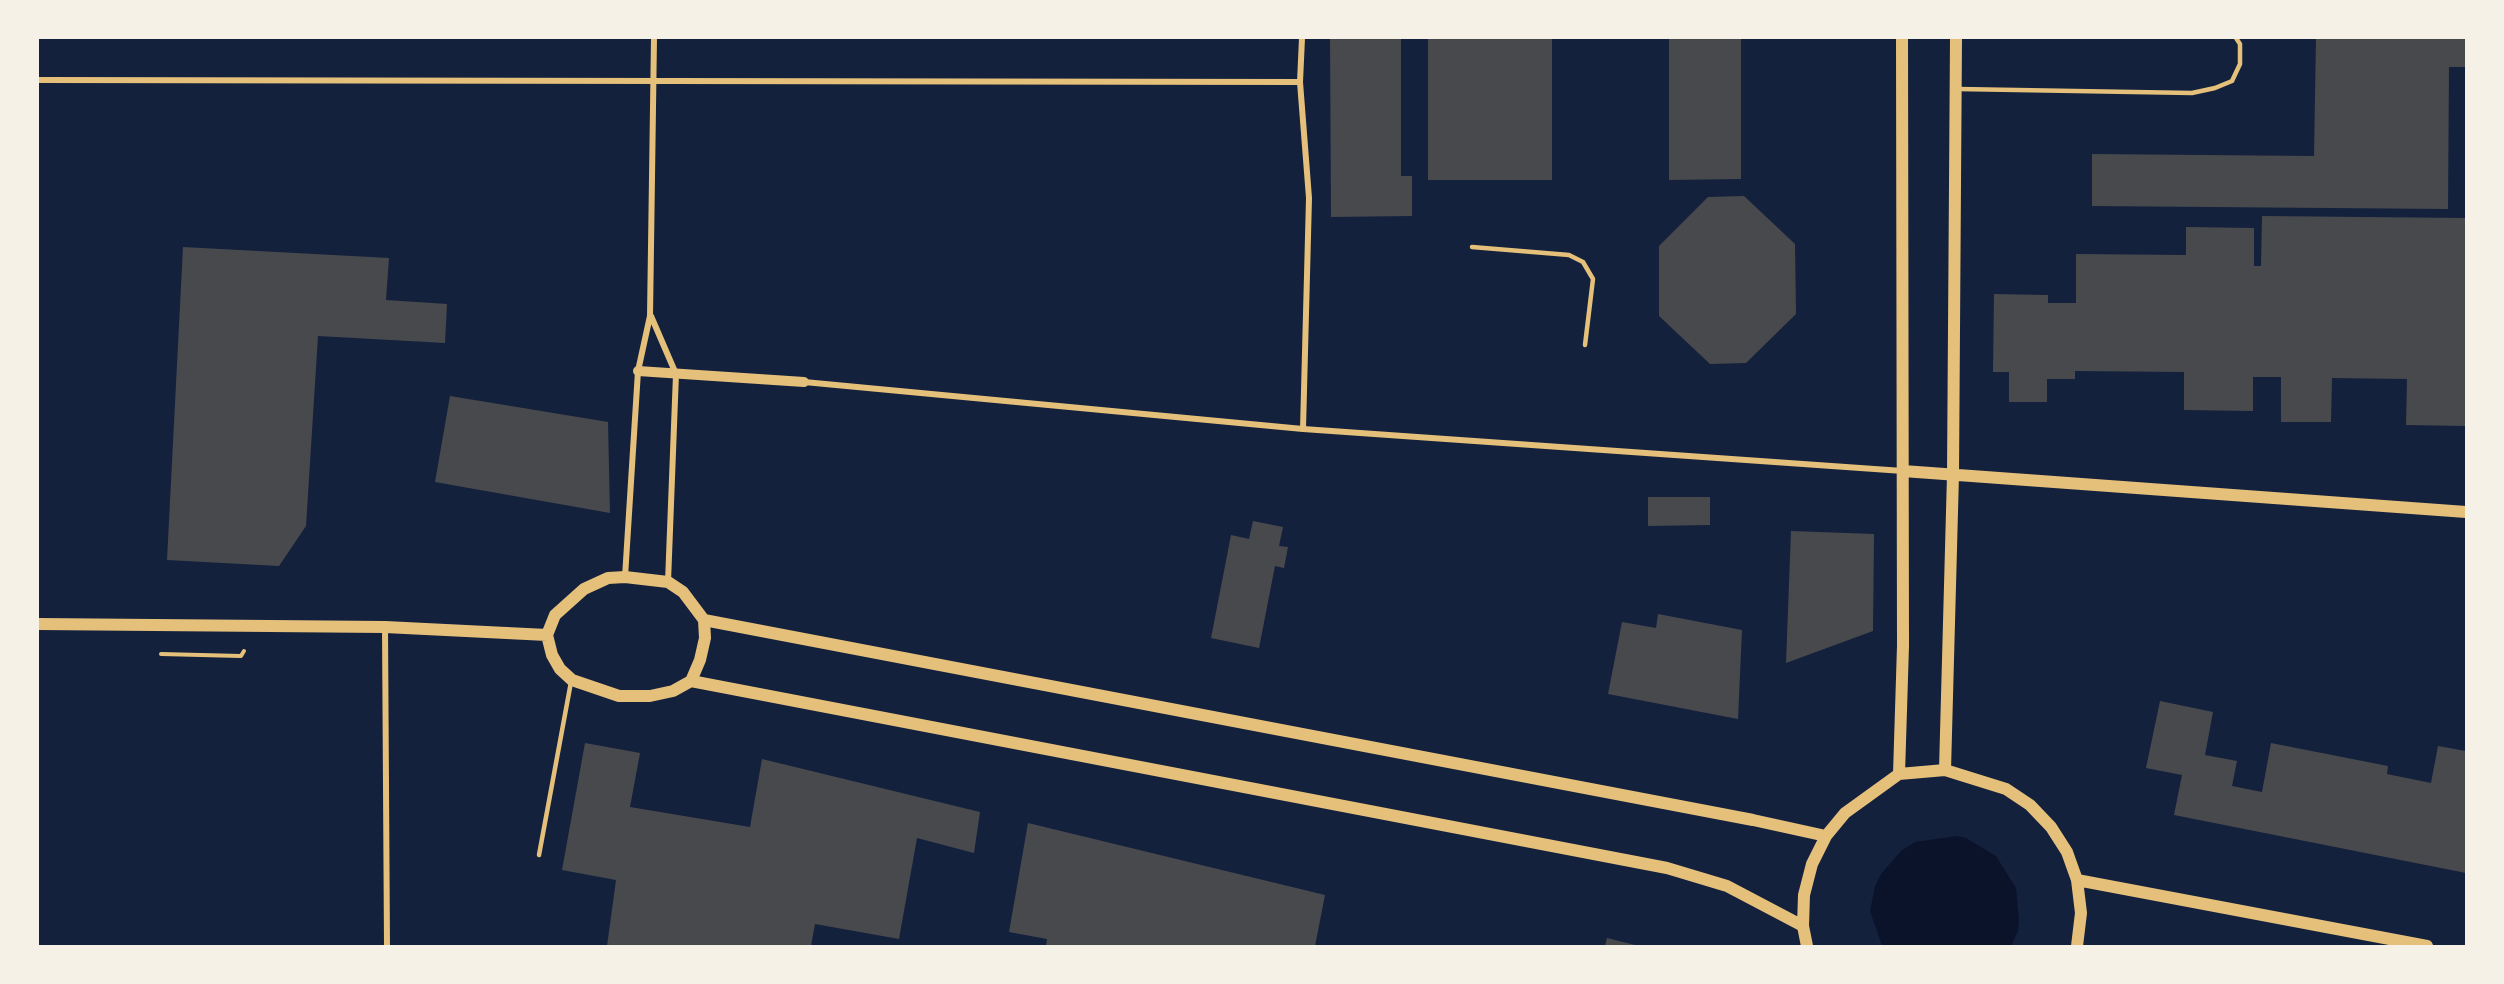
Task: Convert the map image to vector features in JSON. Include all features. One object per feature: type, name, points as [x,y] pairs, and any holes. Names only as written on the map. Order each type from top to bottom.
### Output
[{"type":"main road","points":[[1899,774],[1903,646],[1904,471],[1902,38]]},
{"type":"main road","points":[[1945,770],[1953,475],[1956,38]]},
{"type":"main road","points":[[1904,471],[2466,512]]},
{"type":"main road","points":[[625,577],[668,582],[683,592],[704,620],[705,638],[700,660],[691,681],[674,691],[650,696],[619,696],[572,680],[560,669],[552,655],[547,635],[555,615],[584,589],[608,578],[625,577]]},
{"type":"main road","points":[[704,620],[1753,820],[1826,836]]},
{"type":"main road","points":[[38,624],[386,627],[547,635]]},
{"type":"main road","points":[[691,681],[1667,868],[1726,886],[1803,926]]},
{"type":"main road","points":[[1807,946],[1803,926],[1804,895],[1812,864],[1826,836],[1845,813],[1899,774],[1945,770],[2006,789],[2030,805],[2051,827],[2067,852],[2077,880],[2081,913],[2077,946]]},
{"type":"main road","points":[[2077,880],[2427,946]]},
{"type":"street","points":[[625,577],[638,370],[651,316],[654,38]]},
{"type":"street","points":[[1302,38],[1300,82],[1309,198],[1303,429]]},
{"type":"street","points":[[38,80],[1300,82]]},
{"type":"street","points":[[651,316],[676,374],[668,582]]},
{"type":"street","points":[[638,370],[804,382],[1303,429],[1904,471]]},
{"type":"street","points":[[386,627],[387,946]]},
{"type":"lane","points":[[1955,89],[2192,93],[2215,88],[2232,81],[2241,64],[2240,44],[2235,38]]},
{"type":"lane","points":[[1472,247],[1569,255],[1583,262],[1593,279],[1584,345]]},
{"type":"lane","points":[[539,855],[572,680]]},
{"type":"water","points":[[1957,836],[1966,838],[1996,856],[2016,888],[2019,920],[2018,931],[2011,946],[1882,946],[1870,911],[1875,886],[1881,874],[1901,851],[1915,842]]},
{"type":"building","points":[[1330,38],[1401,38],[1401,176],[1412,176],[1412,216],[1331,217]]},
{"type":"building","points":[[1428,38],[1552,38],[1552,180],[1428,180]]},
{"type":"building","points":[[1669,38],[1741,38],[1741,179],[1669,180]]},
{"type":"building","points":[[2316,38],[2466,38],[2466,67],[2449,67],[2448,209],[2092,206],[2092,154],[2314,156]]},
{"type":"building","points":[[1744,196],[1795,244],[1796,314],[1746,363],[1710,364],[1659,316],[1659,246],[1708,197]]},
{"type":"building","points":[[2262,216],[2466,218],[2466,426],[2406,425],[2407,379],[2332,378],[2331,422],[2281,422],[2281,377],[2253,377],[2253,411],[2184,410],[2184,372],[2075,371],[2075,379],[2047,379],[2047,402],[2009,402],[2009,372],[1993,372],[1994,294],[2048,295],[2048,303],[2076,303],[2076,254],[2186,255],[2186,227],[2254,228],[2254,266],[2261,266]]},
{"type":"building","points":[[183,247],[389,258],[386,300],[447,304],[445,343],[318,336],[306,526],[279,566],[167,560]]},
{"type":"building","points":[[450,396],[608,422],[610,513],[435,482]]},
{"type":"building","points":[[1648,497],[1710,497],[1710,525],[1648,526]]},
{"type":"building","points":[[1253,521],[1283,527],[1279,546],[1288,547],[1284,568],[1275,566],[1259,648],[1211,638],[1231,535],[1249,539]]},
{"type":"building","points":[[1791,531],[1874,534],[1873,631],[1786,663]]},
{"type":"building","points":[[1658,614],[1742,630],[1738,719],[1608,694],[1622,622],[1656,628]]},
{"type":"building","points":[[2160,701],[2213,712],[2205,755],[2237,761],[2232,786],[2262,792],[2271,743],[2388,766],[2387,774],[2431,783],[2438,746],[2466,751],[2466,873],[2174,815],[2182,775],[2146,768]]},
{"type":"building","points":[[585,743],[640,753],[630,807],[750,827],[762,759],[980,812],[974,853],[917,838],[899,939],[815,924],[811,946],[607,946],[616,880],[562,870]]},
{"type":"building","points":[[1028,823],[1325,895],[1315,946],[1046,946],[1047,939],[1009,932]]},
{"type":"building","points":[[1607,938],[1639,946],[1605,946]]}]
